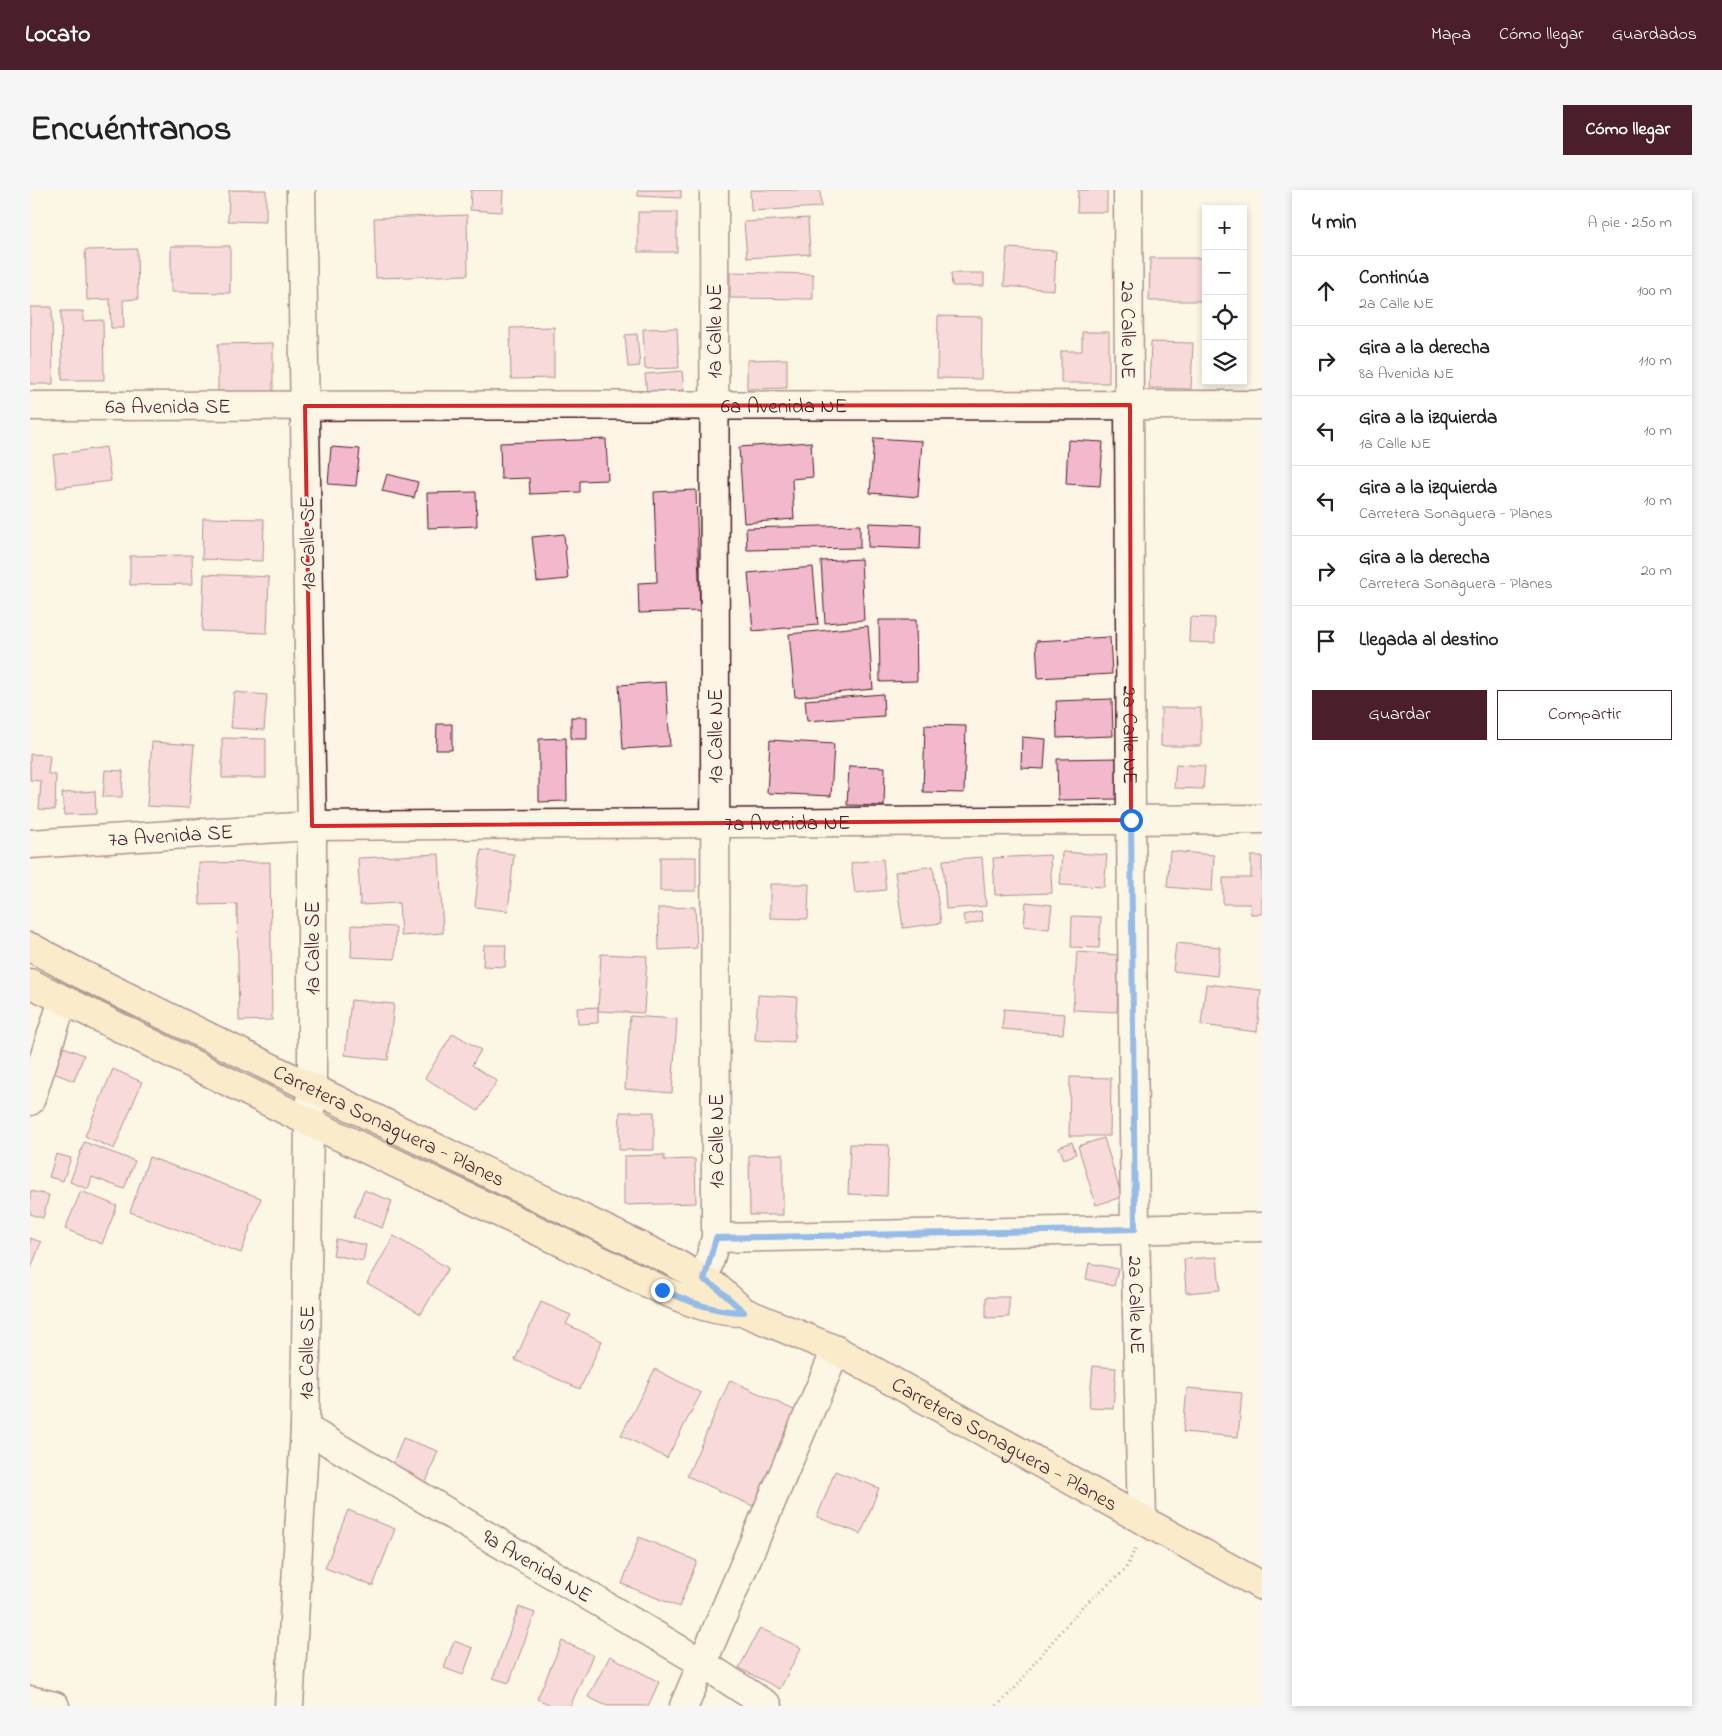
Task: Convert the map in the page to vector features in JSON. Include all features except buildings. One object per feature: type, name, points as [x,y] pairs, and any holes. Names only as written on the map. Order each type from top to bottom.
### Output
[{"type":"main road","name":"Carretera Sonaguera - Planes","points":[[30,947],[312,1088],[666,1258],[716,1287],[744,1312],[836,1350],[1262,1586]]},
{"type":"main road","name":"Carretera Sonaguera - Planes","points":[[30,983],[309,1122],[662,1290],[706,1308],[728,1312],[744,1312]]},
{"type":"street","name":"1a Calle SE","points":[[290,1706],[305,1428],[309,1122],[312,1088],[312,826],[301,190]]},
{"type":"street","name":"1a Calle NE","points":[[704,1280],[716,1238],[714,190]]},
{"type":"street","name":"2a Calle NE","points":[[1128,190],[1135,1229],[1142,1519]]},
{"type":"street","name":"6a Avenida SE","points":[[30,406],[306,406]]},
{"type":"street","name":"6a Avenida NE","points":[[306,406],[1262,406]]},
{"type":"street","name":"7a Avenida NE","points":[[312,826],[1262,819]]},
{"type":"street","name":"7a Avenida SE","points":[[30,844],[312,826]]},
{"type":"street","points":[[30,1101],[63,1000]]},
{"type":"street","points":[[716,1238],[1262,1228]]},
{"type":"street","points":[[684,1706],[836,1350]]},
{"type":"street","name":"9a Avenida NE","points":[[305,1428],[702,1663],[768,1706]]},
{"type":"street","points":[[30,1700],[55,1706]]},
{"type":"path","points":[[997,1706],[1082,1607],[1125,1570],[1137,1545],[1142,1519]]},
{"type":"highlighted area","points":[[1130,405],[1131,820],[312,826],[305,406]]},
{"type":"route","points":[[662,1290],[706,1308],[728,1312],[744,1312],[716,1287],[704,1280],[716,1238],[1135,1229],[1131,820]]}]
